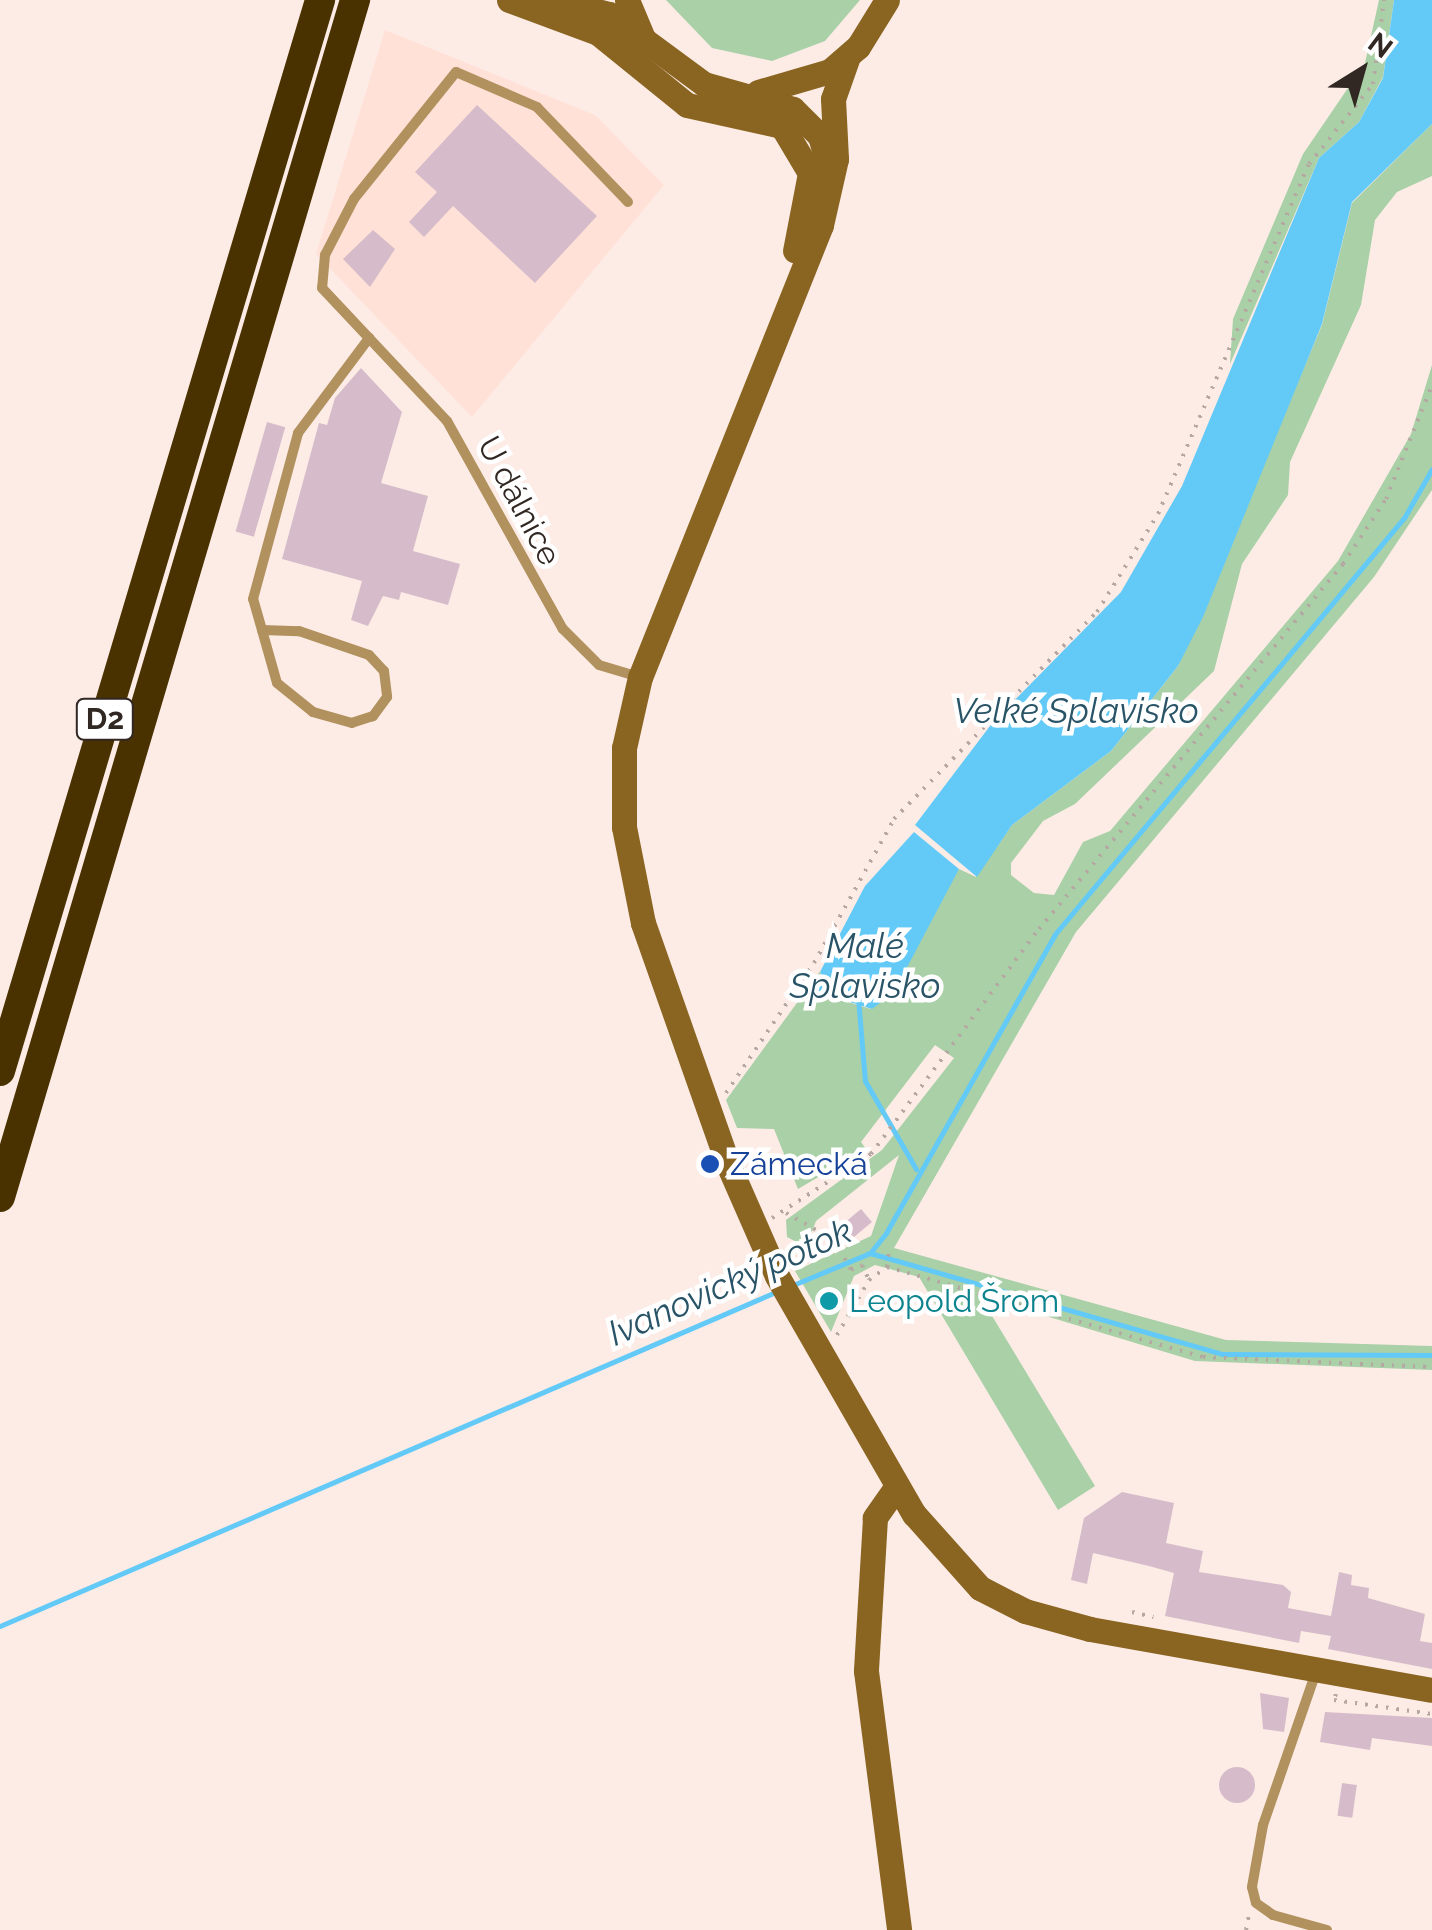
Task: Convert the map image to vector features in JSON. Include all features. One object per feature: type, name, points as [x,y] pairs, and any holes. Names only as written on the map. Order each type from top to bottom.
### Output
[{"type":"highway","name":"D2","points":[[0,1071],[320,0]]},
{"type":"highway","name":"D2","points":[[0,1197],[355,0]]},
{"type":"street","points":[[508,0],[598,33],[688,105],[775,123],[792,136],[810,182],[780,290],[780,330]]},
{"type":"street","points":[[552,0],[602,10],[704,84],[780,102],[813,126],[830,184]]},
{"type":"street","points":[[627,0],[648,46]]},
{"type":"street","points":[[887,0],[847,58],[832,107],[830,184],[780,330],[640,677],[624,748],[624,827],[642,923],[706,1101],[783,1288],[897,1486],[963,1574],[1044,1618],[1432,1690]]},
{"type":"street","points":[[742,92],[788,89],[847,58]]},
{"type":"street","points":[[897,1486],[876,1518],[866,1670],[899,1930]]},
{"type":"lane","name":"U dálnice","points":[[628,202],[536,107],[456,72],[354,199],[325,255],[322,288],[446,421],[562,629],[599,665],[640,677]]},
{"type":"lane","points":[[262,630],[299,631],[369,656],[384,672],[388,696],[374,716],[352,722],[313,712],[277,684],[253,599],[298,432],[369,338]]},
{"type":"lane","points":[[1317,1669],[1263,1825],[1252,1887],[1256,1903],[1273,1915],[1326,1930]]},
{"type":"path","points":[[706,1101],[725,1094],[814,963],[894,819],[1097,612],[1138,547],[1180,472],[1309,164],[1373,84],[1384,0]]},
{"type":"path","points":[[755,1226],[786,1213],[871,1154],[1039,929],[1344,564],[1386,500],[1432,385]]},
{"type":"path","points":[[786,1213],[834,1240],[851,1270],[862,1265],[869,1280]]},
{"type":"path","points":[[817,1350],[838,1335],[869,1280],[887,1267],[889,1249]]},
{"type":"path","points":[[887,1267],[1204,1358],[1432,1367]]},
{"type":"shaded area","points":[[385,30],[595,115],[664,185],[472,417],[316,254]]},
{"type":"green space","points":[[666,0],[860,0],[825,41],[772,61],[712,48]]},
{"type":"green space","points":[[1379,0],[1394,0],[1383,77],[1359,122],[1319,158],[1230,364],[1233,319],[1303,154],[1365,63]]},
{"type":"green space","points":[[1432,124],[1432,176],[1397,192],[1375,220],[1361,305],[1290,462],[1288,495],[1242,564],[1214,671],[1075,804],[1043,821],[1011,863],[1011,875],[1034,893],[1054,895],[1083,842],[1110,831],[1338,561],[1411,434],[1432,365],[1432,490],[1374,577],[1076,932],[894,1248],[1226,1340],[1432,1346],[1432,1370],[1195,1361],[980,1296],[1095,1486],[1058,1510],[919,1277],[875,1265],[854,1276],[831,1332],[795,1271],[871,1236],[899,1155],[816,1221],[806,1247],[787,1237],[786,1220],[882,1150],[954,1058],[935,1045],[861,1142],[866,1149],[798,1189],[774,1129],[737,1128],[726,1100],[821,970],[818,993],[871,1009],[959,869],[976,877],[1012,825],[1111,751],[1178,666],[1322,325],[1352,203]]},
{"type":"water","name":"Velké Splavisko","points":[[1394,0],[1432,0],[1432,124],[1352,202],[1322,324],[1203,617],[1178,666],[1111,751],[1012,825],[977,877],[915,825],[993,722],[1121,592],[1182,486],[1319,158],[1359,122],[1383,78]]},
{"type":"water","name":"Malé Splavisko","points":[[914,832],[959,869],[894,992],[872,1009],[818,992],[821,970],[865,886]]},
{"type":"building","points":[[477,105],[597,216],[535,283],[453,206],[424,237],[409,222],[437,192],[415,172]]},
{"type":"building","points":[[373,230],[395,249],[370,287],[343,259]]},
{"type":"building","points":[[361,368],[402,412],[381,483],[428,496],[413,551],[460,564],[448,605],[401,592],[399,600],[383,596],[368,626],[351,620],[362,581],[282,559],[319,423],[327,425],[335,398]]},
{"type":"building","points":[[267,422],[285,427],[254,537],[236,532]]},
{"type":"building","points":[[861,1209],[872,1222],[847,1243],[836,1230]]},
{"type":"building","points":[[1122,1492],[1174,1503],[1166,1543],[1203,1551],[1199,1572],[1283,1585],[1291,1592],[1288,1608],[1331,1616],[1339,1572],[1352,1575],[1351,1585],[1369,1588],[1368,1598],[1425,1614],[1420,1641],[1432,1643],[1432,1669],[1328,1649],[1331,1636],[1301,1631],[1299,1643],[1165,1616],[1174,1573],[1149,1566],[1093,1553],[1087,1584],[1071,1580],[1084,1518]]},
{"type":"building","points":[[1260,1693],[1289,1698],[1284,1732],[1263,1729]]},
{"type":"building","points":[[1325,1712],[1432,1718],[1432,1746],[1372,1738],[1370,1750],[1320,1742]]},
{"type":"building","points":[[1237,1767],[1250,1772],[1255,1785],[1250,1798],[1237,1803],[1224,1798],[1219,1785],[1224,1772]]},
{"type":"building","points":[[1342,1783],[1357,1785],[1352,1818],[1337,1816]]},
{"type":"waterway","name":"Ivanovický potok","points":[[793,1285],[870,1253],[886,1233],[1055,934],[1404,518],[1432,469]]},
{"type":"waterway","points":[[858,998],[865,1081],[916,1169]]},
{"type":"waterway","points":[[870,1253],[1222,1354],[1432,1355]]},
{"type":"waterway","name":"Ivanovický potok","points":[[0,1626],[778,1291]]},
{"type":"place","name":"Zámecká","points":[[710,1164]]},
{"type":"place","name":"Leopold Šrom","points":[[829,1301]]}]
